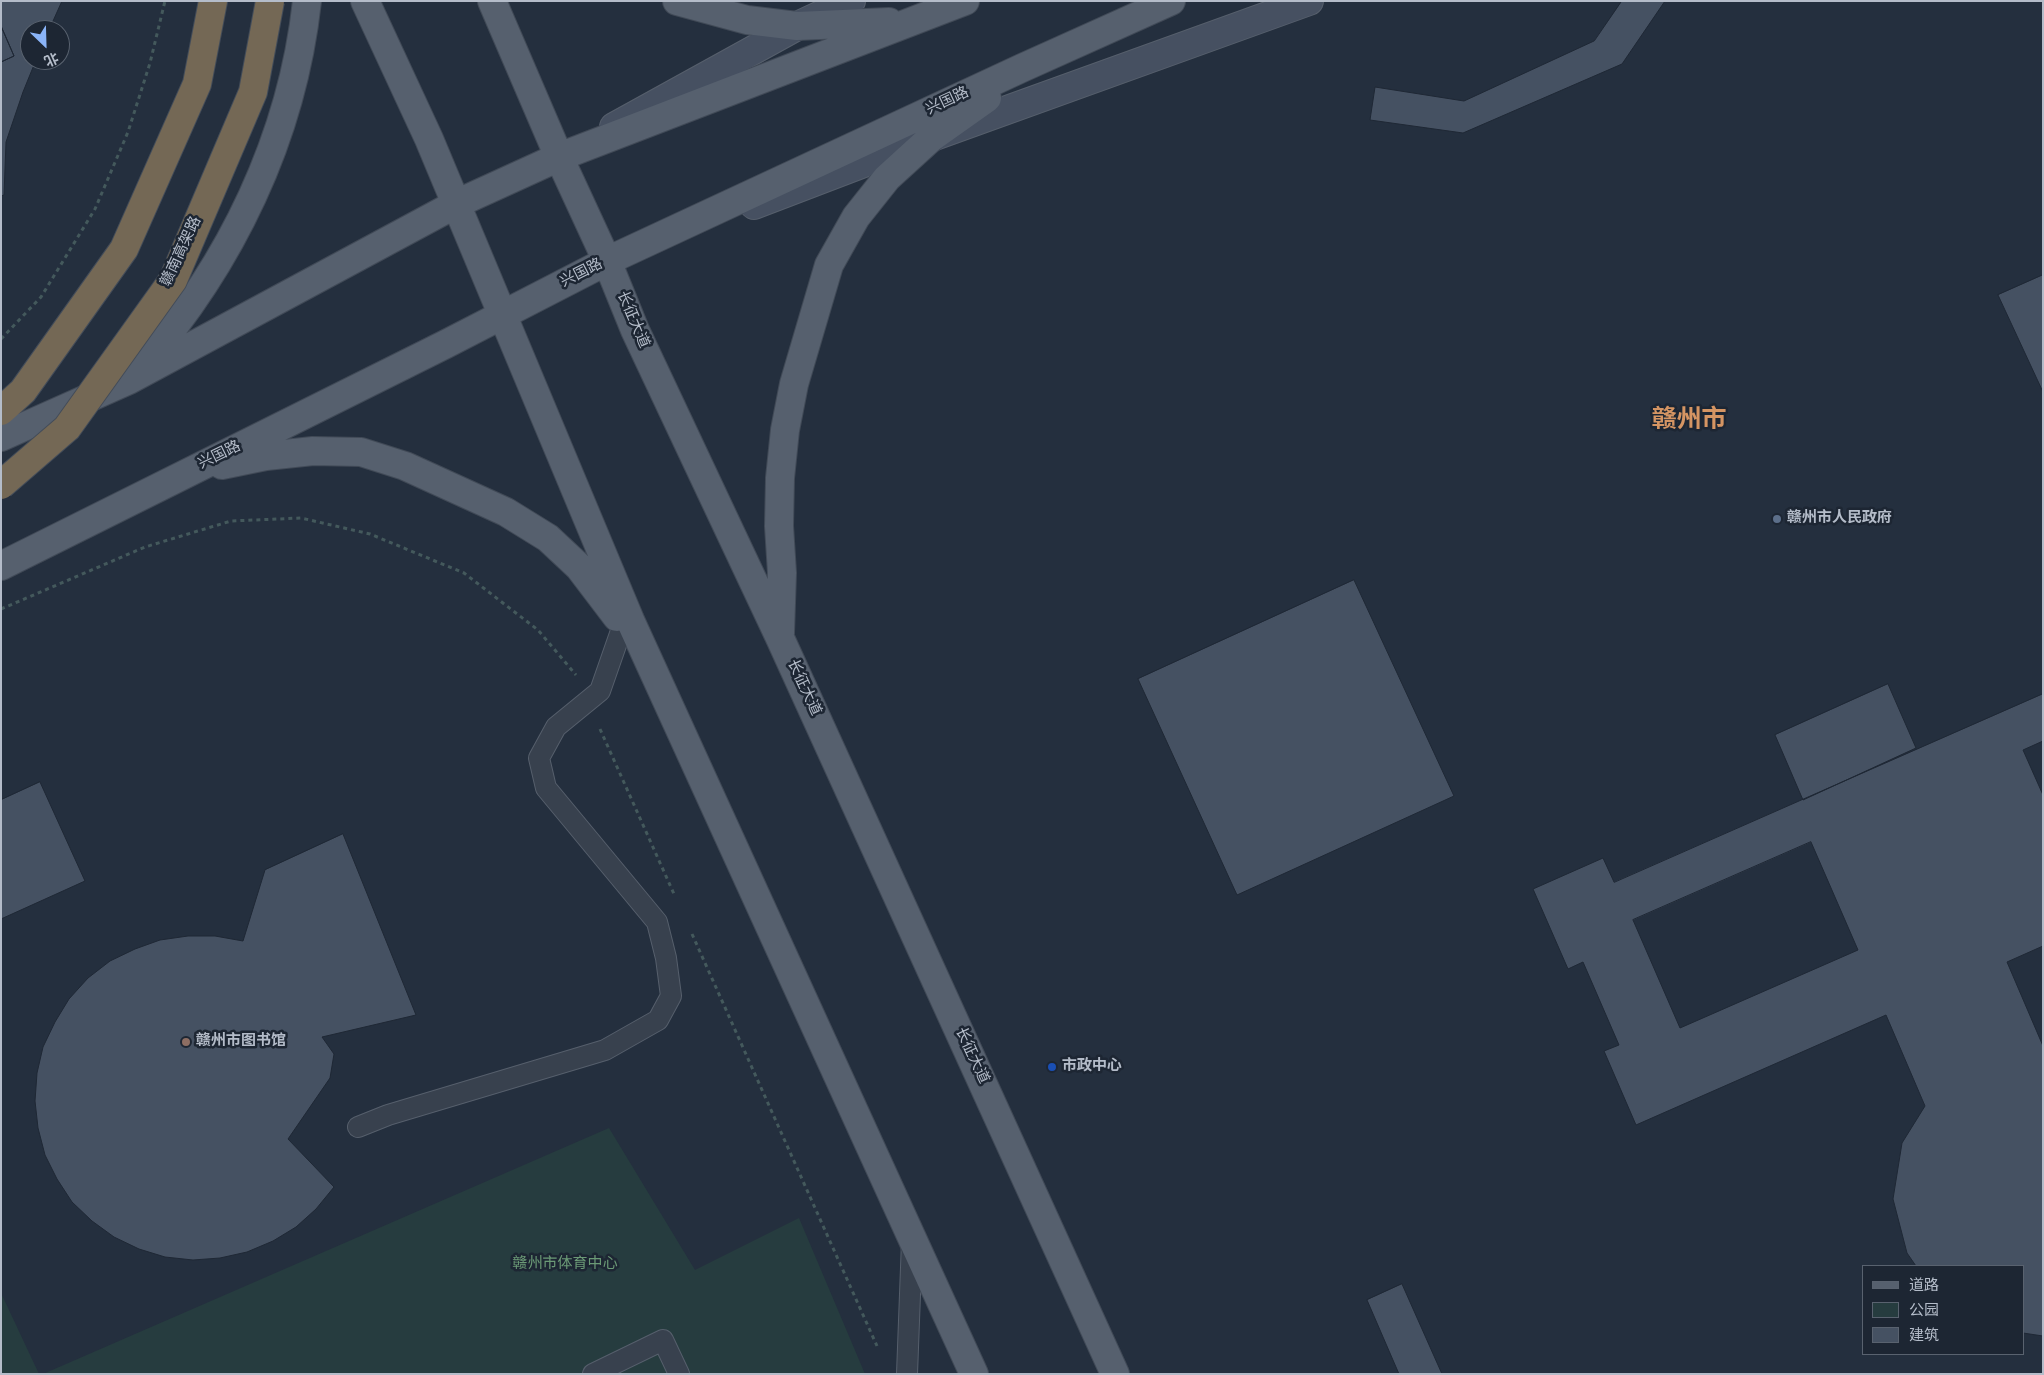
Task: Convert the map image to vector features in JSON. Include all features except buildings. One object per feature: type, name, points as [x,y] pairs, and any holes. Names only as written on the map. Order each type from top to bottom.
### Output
[{"type":"highway","points":[[1,411],[23,391],[124,249],[197,84],[213,1]]},
{"type":"highway","name":"赣南高架路","points":[[1,484],[67,428],[173,280],[253,92],[270,1]]},
{"type":"main road","points":[[129,380],[168,336],[203,288],[233,238],[258,185],[279,130],[294,78],[308,1]]},
{"type":"main road","points":[[365,1],[429,139],[626,623],[652,669],[974,1374]]},
{"type":"main road","name":"长征大道","points":[[492,1],[559,157],[607,261],[635,330],[780,638],[1115,1374]]},
{"type":"main road","points":[[678,1],[747,20],[797,26],[898,22],[947,12],[969,1]]},
{"type":"main road","points":[[1,437],[129,380],[456,204],[559,157],[965,1]]},
{"type":"main road","name":"兴国路","points":[[1,566],[607,261],[1022,68],[1171,1]]},
{"type":"main road","points":[[780,638],[782,574],[779,526],[785,430],[794,384],[829,265],[856,217],[887,178],[932,137],[979,104],[1022,68]]},
{"type":"main road","points":[[130,500],[174,480],[219,466],[266,456],[313,451],[361,452],[405,466],[506,512],[548,538],[579,567],[626,623]]},
{"type":"street","points":[[559,157],[797,26],[852,1]]},
{"type":"street","points":[[607,261],[932,137],[1309,1]]},
{"type":"lane","points":[[358,1127],[388,1115],[605,1050],[658,1020],[667,1004],[671,996],[666,958],[657,922],[546,788],[539,758],[556,727],[600,691],[626,623]]},
{"type":"lane","points":[[907,1374],[912,1239]]},
{"type":"lane","points":[[593,1374],[663,1340],[679,1374]]},
{"type":"path","points":[[1,339],[42,297],[95,209],[128,132],[150,63],[165,1]]},
{"type":"green space","name":"赣州市体育中心","points":[[609,1128],[695,1270],[799,1218],[865,1374],[43,1374]]},
{"type":"green space","points":[[1,1293],[39,1374],[1,1374]]},
{"type":"place","name":"赣州市人民政府","points":[[1777,519]]},
{"type":"place","name":"赣州市图书馆","points":[[186,1042]]},
{"type":"place","name":"市政中心","points":[[1052,1067]]},
{"type":"district","name":"赣州市","points":[[1689,422]]}]
